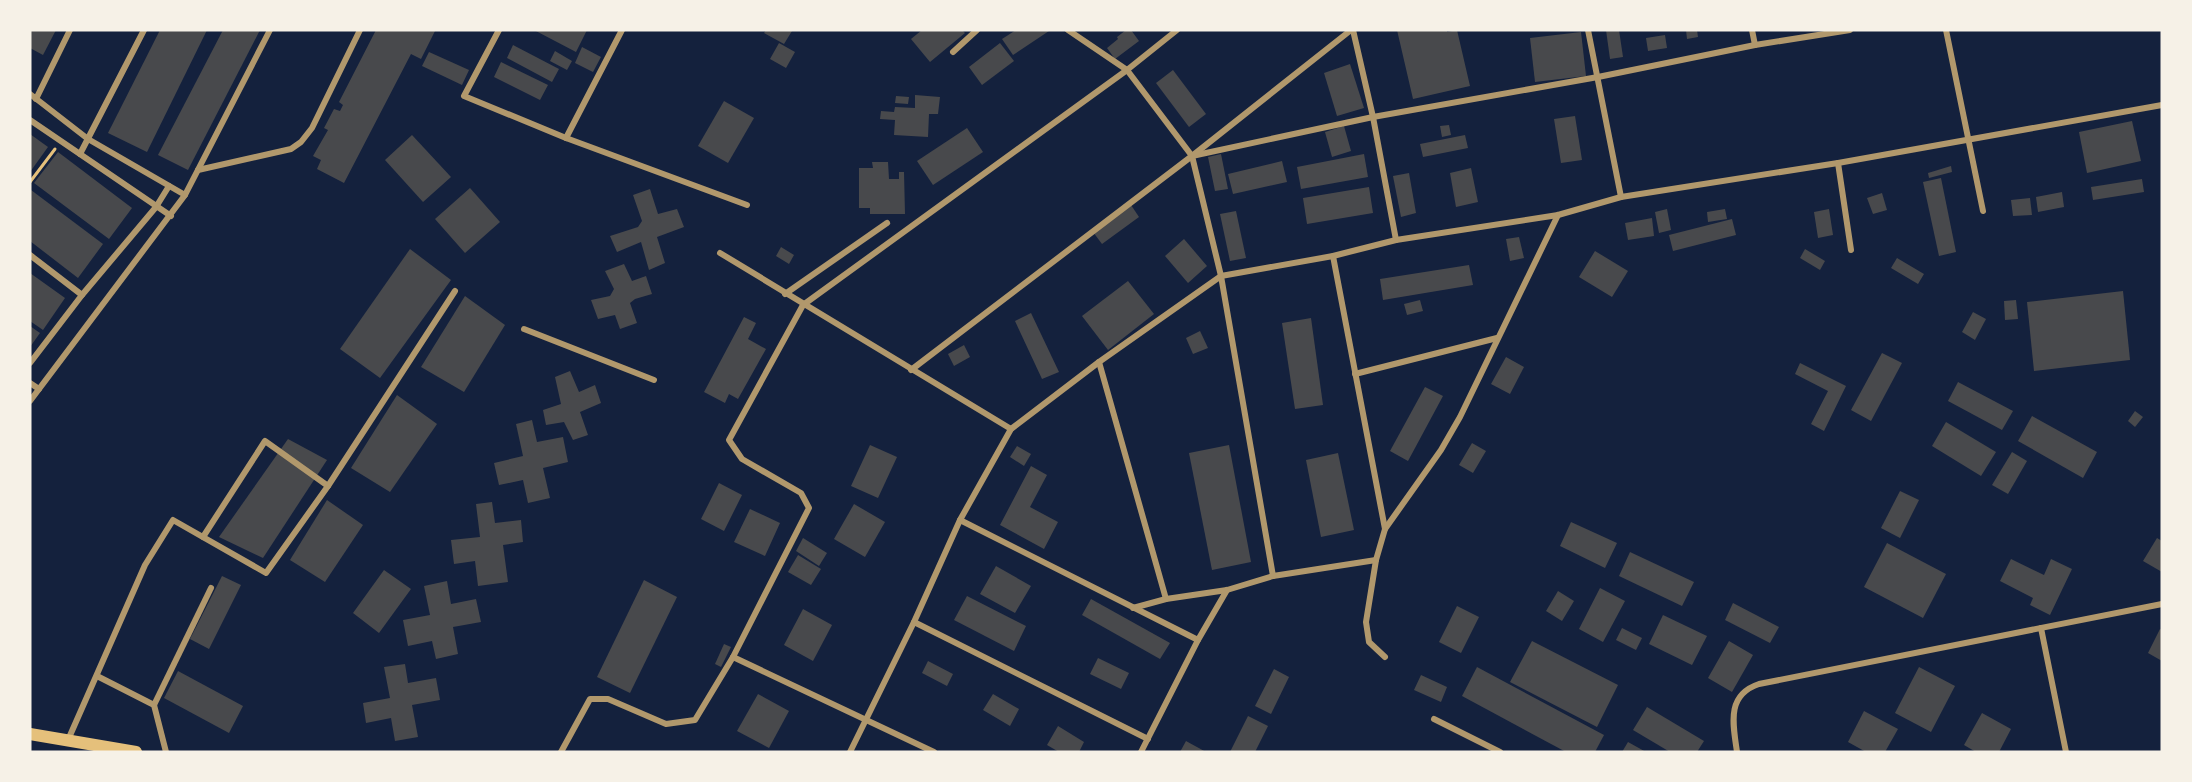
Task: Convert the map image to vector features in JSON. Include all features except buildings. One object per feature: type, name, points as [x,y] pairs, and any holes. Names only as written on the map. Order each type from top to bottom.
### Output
[{"type":"main road","points":[[30,734],[136,752]]},
{"type":"street","points":[[36,99],[70,30]]},
{"type":"street","points":[[80,154],[144,30]]},
{"type":"street","points":[[30,401],[185,195],[270,30]]},
{"type":"street","points":[[198,170],[291,148],[301,142],[312,128],[360,30]]},
{"type":"street","points":[[499,30],[464,96],[566,138],[747,205]]},
{"type":"street","points":[[566,138],[622,30]]},
{"type":"street","points":[[954,52],[977,30]]},
{"type":"street","points":[[1068,30],[1127,70],[1192,156],[1221,276],[1273,576]]},
{"type":"street","points":[[561,752],[590,699],[608,699],[666,724],[695,720],[732,657],[809,508],[801,493],[742,459],[729,440],[803,305],[1127,70],[1177,30]]},
{"type":"street","points":[[911,370],[1192,156],[1352,30],[1373,117],[1396,240]]},
{"type":"street","points":[[1588,30],[1621,197]]},
{"type":"street","points":[[1752,30],[1755,45]]},
{"type":"street","points":[[1192,156],[1373,117],[1598,77],[1755,45],[1850,30]]},
{"type":"street","points":[[1946,30],[1983,211]]},
{"type":"street","points":[[30,94],[88,139],[185,195]]},
{"type":"street","points":[[850,752],[914,622],[960,520],[1011,429],[1099,362],[1221,276],[1333,256],[1396,240],[1558,215],[1621,197],[1838,163],[2162,105]]},
{"type":"street","points":[[30,120],[171,216]]},
{"type":"street","points":[[1838,163],[1851,250]]},
{"type":"street","points":[[30,363],[82,295],[156,207],[169,186]]},
{"type":"street","points":[[1385,657],[1369,642],[1366,622],[1376,560],[1385,529],[1441,450],[1460,417],[1558,215]]},
{"type":"street","points":[[785,294],[887,223]]},
{"type":"street","points":[[720,253],[1011,429]]},
{"type":"street","points":[[30,255],[82,295]]},
{"type":"street","points":[[1333,256],[1385,529]]},
{"type":"street","points":[[68,740],[145,566],[173,520],[266,573],[328,486],[455,291]]},
{"type":"street","points":[[524,329],[654,380]]},
{"type":"street","points":[[1355,374],[1497,338]]},
{"type":"street","points":[[1099,362],[1166,599]]},
{"type":"street","points":[[30,383],[39,389]]},
{"type":"street","points":[[203,537],[265,441],[328,486]]},
{"type":"street","points":[[960,520],[1198,640]]},
{"type":"street","points":[[1133,608],[1166,599],[1227,590],[1273,576],[1376,560]]},
{"type":"street","points":[[166,752],[154,705],[211,588]]},
{"type":"street","points":[[1141,752],[1198,640],[1227,590]]},
{"type":"street","points":[[1737,752],[1733,726],[1734,714],[1742,693],[1749,687],[2162,604]]},
{"type":"street","points":[[914,622],[1148,739]]},
{"type":"street","points":[[2041,628],[2066,752]]},
{"type":"street","points":[[732,657],[934,752]]},
{"type":"street","points":[[97,676],[154,705]]},
{"type":"street","points":[[1434,719],[1500,752]]},
{"type":"path","points":[[30,182],[61,141]]}]
